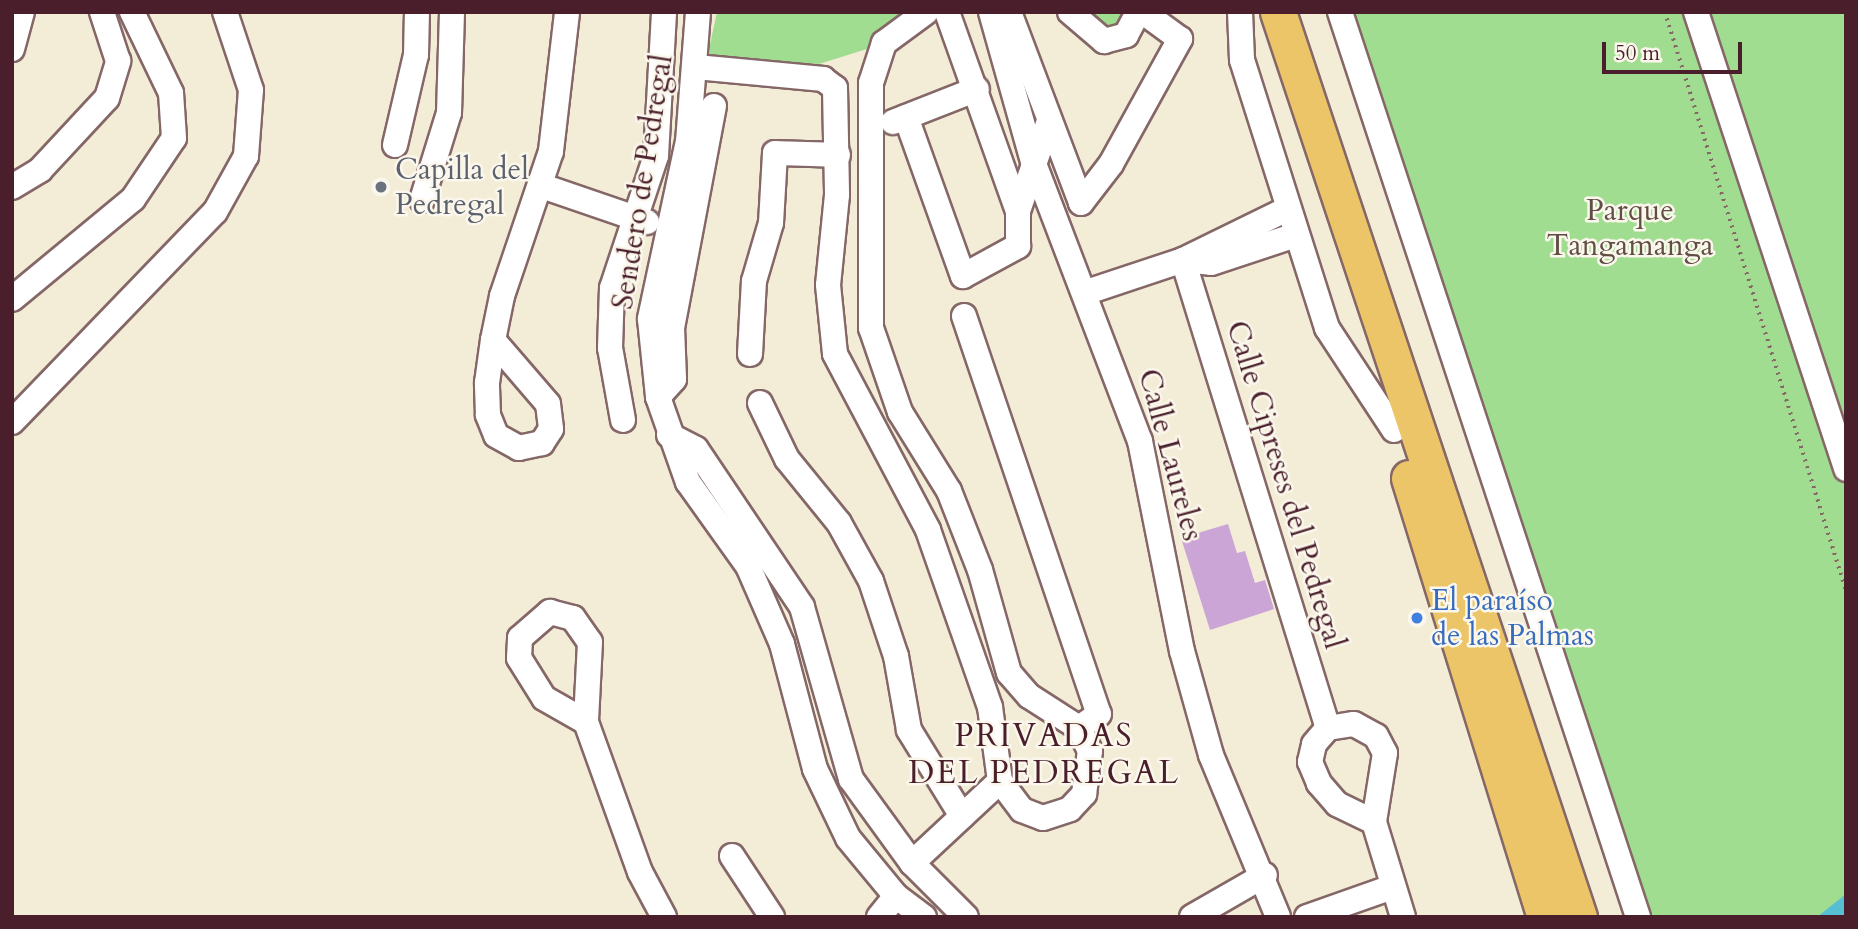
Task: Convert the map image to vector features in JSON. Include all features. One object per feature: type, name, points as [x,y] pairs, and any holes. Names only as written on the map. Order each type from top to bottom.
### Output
[{"type":"highway","points":[[1257,12],[1394,430],[1545,917]]},
{"type":"highway","points":[[1279,12],[1580,917]]},
{"type":"street","points":[[12,49],[22,12]]},
{"type":"street","points":[[12,187],[40,170],[107,99],[118,61],[102,12]]},
{"type":"street","points":[[12,299],[133,199],[174,138],[171,93],[132,12]]},
{"type":"street","points":[[12,422],[215,212],[246,156],[251,90],[225,12]]},
{"type":"street","points":[[395,145],[414,66],[417,12]]},
{"type":"street","points":[[422,200],[449,113],[452,12]]},
{"type":"street","points":[[623,420],[610,348],[611,288],[656,156],[664,12]]},
{"type":"street","name":"Sendero de Pedregal","points":[[698,12],[698,143],[682,165],[665,227],[658,397],[669,435],[688,482],[748,566],[782,644],[815,769],[848,838],[896,897],[924,917]]},
{"type":"street","points":[[696,66],[823,79],[835,88],[839,106],[838,155],[828,285],[835,354],[928,530],[990,708],[1000,780],[1022,810],[1044,818],[1070,809],[1091,774],[1079,728],[1029,696],[1009,673],[949,491],[881,372],[867,292],[876,57],[891,37],[926,12]]},
{"type":"street","points":[[947,12],[977,89],[1018,211]]},
{"type":"street","name":"Calle Laureles","points":[[991,12],[1032,161],[1087,292],[1140,441],[1182,652],[1211,755],[1265,875],[1278,917]]},
{"type":"street","points":[[1009,12],[1048,124],[1081,204],[1111,164],[1180,39],[1141,12],[1126,35],[1104,41],[1070,12]]},
{"type":"street","points":[[1240,12],[1242,60],[1287,209],[1327,328],[1394,430]]},
{"type":"street","points":[[1340,12],[1638,917]]},
{"type":"street","points":[[1696,12],[1846,469]]},
{"type":"street","points":[[493,340],[542,186],[560,92],[557,17]]},
{"type":"street","points":[[872,128],[977,89]]},
{"type":"street","points":[[661,324],[691,235],[698,143],[714,106]]},
{"type":"street","points":[[906,117],[963,276],[1018,246],[1018,211],[1032,161],[1048,124]]},
{"type":"street","points":[[750,354],[754,281],[771,223],[775,153],[838,155]]},
{"type":"street","points":[[656,156],[682,165]]},
{"type":"street","points":[[542,186],[691,235]]},
{"type":"street","points":[[1087,292],[1183,260],[1287,209]]},
{"type":"street","points":[[1183,260],[1211,263],[1296,235]]},
{"type":"street","name":"Calle Cipreses del Pedregal","points":[[1183,260],[1328,728]]},
{"type":"street","points":[[964,316],[1099,714],[1079,728]]},
{"type":"street","points":[[760,403],[787,459],[839,523],[871,581],[896,656],[909,730],[962,816]]},
{"type":"street","points":[[669,435],[696,449],[771,557],[802,607],[831,718],[851,779],[912,863],[965,917]]},
{"type":"street","points":[[688,482],[714,474]]},
{"type":"street","points":[[748,566],[771,557]]},
{"type":"street","points":[[782,644],[809,634]]},
{"type":"street","points":[[804,730],[831,718]]},
{"type":"street","points":[[586,722],[640,872],[664,917]]},
{"type":"street","points":[[1374,822],[1337,804],[1319,783],[1310,762],[1314,744],[1328,728],[1354,724],[1376,736],[1385,753],[1374,822],[1403,917]]},
{"type":"street","points":[[912,863],[1000,780]]},
{"type":"street","points":[[848,838],[876,814]]},
{"type":"street","points":[[732,856],[772,917]]},
{"type":"street","points":[[1192,917],[1265,875]]},
{"type":"street","points":[[1307,917],[1392,887]]},
{"type":"street","points":[[879,917],[896,897]]},
{"type":"path","points":[[1665,12],[1846,590]]},
{"type":"green space","points":[[717,12],[920,12],[870,48],[819,64],[707,58]]},
{"type":"green space","points":[[1082,12],[1124,12],[1119,26],[1101,28]]},
{"type":"green space","name":"Parque Tangamanga","points":[[1331,12],[1846,12],[1846,917],[1629,917]]},
{"type":"water","points":[[1846,894],[1846,917],[1817,917]]},
{"type":"building","points":[[1228,524],[1237,553],[1245,551],[1255,583],[1265,580],[1274,609],[1210,630],[1181,538]]},
{"type":"place","name":"Capilla del Pedregal","points":[[381,187]]},
{"type":"place","name":"El paraíso de las Palmas","points":[[1417,618]]},
{"type":"district","name":"PRIVADAS DEL PEDREGAL","points":[[1044,756]]}]
